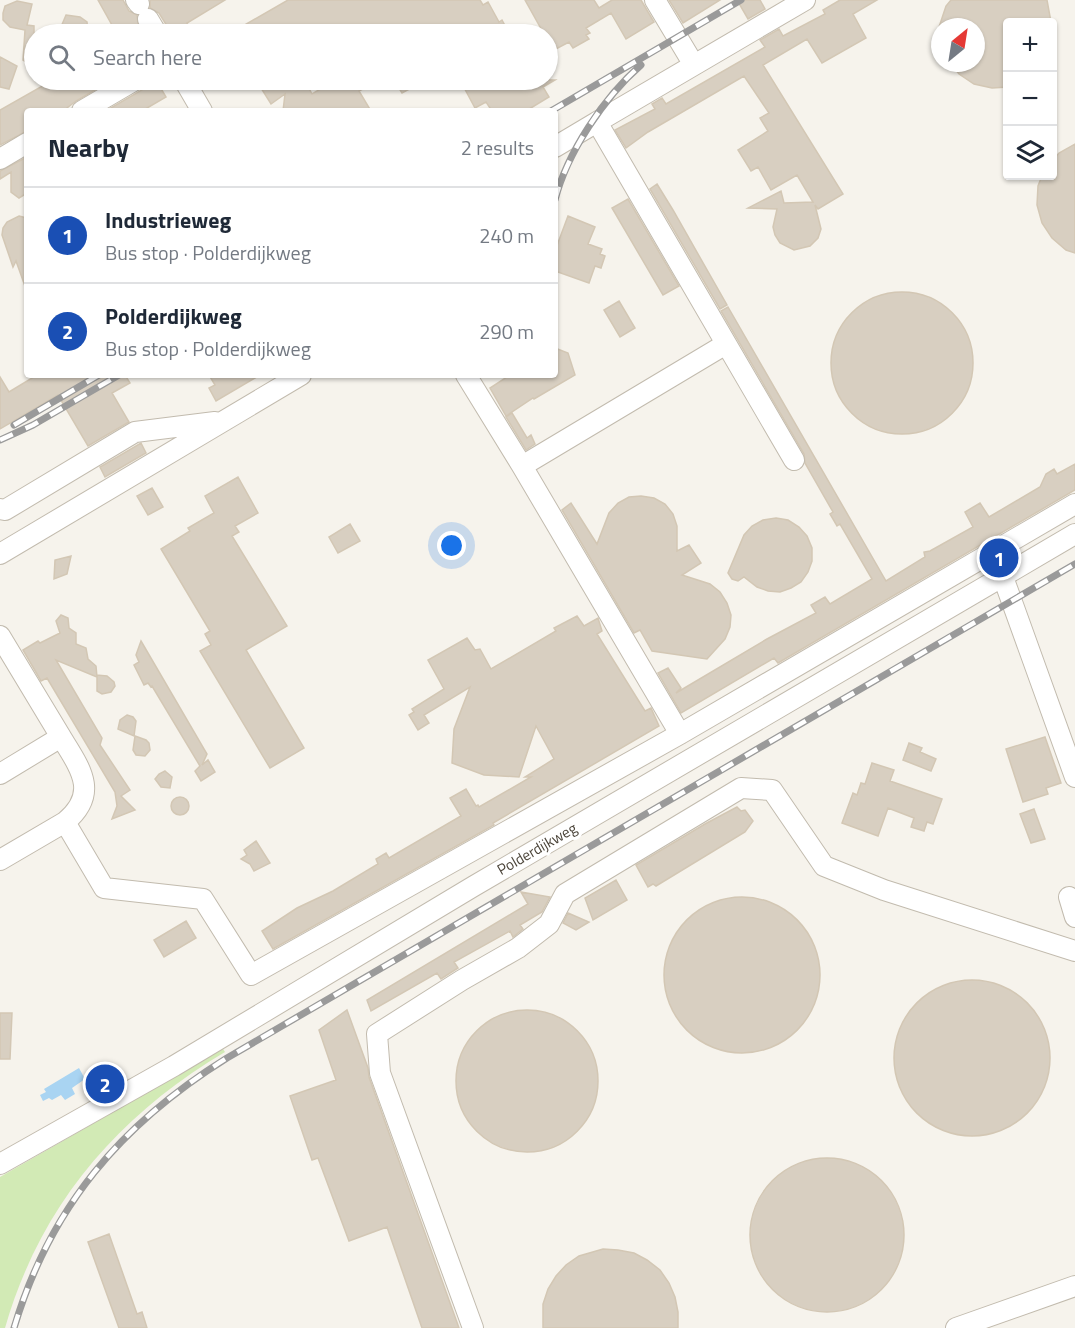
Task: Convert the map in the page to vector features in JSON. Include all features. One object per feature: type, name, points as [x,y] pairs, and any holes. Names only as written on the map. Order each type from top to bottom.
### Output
[{"type":"street","points":[[655,0],[694,65]]},
{"type":"street","points":[[558,145],[805,0]]},
{"type":"street","points":[[87,108],[118,90]]},
{"type":"street","points":[[190,90],[200,108]]},
{"type":"street","points":[[597,122],[794,460]]},
{"type":"street","points":[[0,159],[24,145]]},
{"type":"street","points":[[522,466],[726,344]]},
{"type":"street","points":[[0,554],[296,378]]},
{"type":"street","points":[[468,378],[680,734]]},
{"type":"street","points":[[0,509],[5,510],[135,432],[224,421]]},
{"type":"street","points":[[65,822],[104,888],[203,899],[251,975],[680,734],[1075,504]]},
{"type":"street","name":"Polderdijkweg","points":[[0,1164],[194,1054],[474,886],[1075,534]]},
{"type":"street","points":[[1003,577],[1075,777]]},
{"type":"street","points":[[0,636],[80,770],[85,785],[85,795],[81,805],[65,822],[0,860]]},
{"type":"street","points":[[0,774],[61,737]]},
{"type":"street","points":[[473,1328],[380,1073],[377,1034],[462,980],[518,948],[549,924],[565,894],[741,788],[772,789],[824,866],[884,890],[1075,951]]},
{"type":"street","points":[[1069,897],[1075,918]]},
{"type":"street","points":[[956,1328],[1075,1286]]},
{"type":"green space","points":[[223,1049],[225,1052],[186,1077],[150,1105],[117,1135],[88,1168],[62,1204],[39,1242],[20,1284],[5,1328],[0,1328],[0,1177]]},
{"type":"water","points":[[79,1068],[85,1079],[72,1088],[75,1094],[65,1100],[61,1095],[52,1100],[49,1098],[43,1101],[40,1095],[46,1092],[44,1089]]},
{"type":"building","points":[[98,0],[123,0],[129,11],[137,15],[138,24],[111,24]]},
{"type":"building","points":[[150,0],[225,0],[188,24],[166,24],[159,13],[150,8]]},
{"type":"building","points":[[288,0],[480,0],[483,5],[488,2],[499,22],[502,20],[504,24],[246,24]]},
{"type":"building","points":[[525,0],[594,0],[599,8],[612,0],[641,0],[654,22],[626,39],[611,13],[586,28],[590,33],[586,35],[589,39],[573,48],[569,42],[558,48],[558,24],[538,24]]},
{"type":"building","points":[[669,0],[720,0],[683,23]]},
{"type":"building","points":[[737,0],[760,0],[765,9],[748,19]]},
{"type":"building","points":[[840,0],[877,0],[853,14],[866,38],[822,63],[807,39],[763,65],[843,194],[818,209],[815,205],[821,229],[818,238],[810,246],[794,250],[780,243],[773,227],[777,209],[748,208],[781,191],[784,203],[813,202],[797,175],[771,190],[758,167],[751,171],[738,150],[768,131],[760,118],[769,113],[744,76],[648,132],[626,148],[615,130],[655,109],[652,104],[662,98],[666,104],[765,47],[760,40],[779,29],[783,36],[825,14],[823,10]]},
{"type":"building","points":[[951,0],[1047,0],[1050,18],[1003,18],[1003,87],[992,88],[974,84],[957,72],[985,72],[985,18],[942,18]]},
{"type":"building","points":[[17,1],[32,4],[24,30],[10,27],[3,20],[5,6]]},
{"type":"building","points":[[66,15],[80,17],[87,24],[62,24]]},
{"type":"building","points":[[0,57],[17,66],[9,89],[0,87]]},
{"type":"building","points":[[35,90],[95,90],[67,108],[24,108],[24,133],[0,145],[0,110]]},
{"type":"building","points":[[142,90],[162,90],[166,97],[147,108],[111,108]]},
{"type":"building","points":[[262,90],[310,90],[312,94],[319,90],[361,90],[359,91],[369,108],[283,108],[285,94],[271,104]]},
{"type":"building","points":[[465,90],[545,90],[549,97],[531,108],[490,108],[486,102],[475,108]]},
{"type":"building","points":[[1075,144],[1075,253],[1066,250],[1052,238],[1042,223],[1037,205],[1040,180],[1057,180],[1057,155]]},
{"type":"building","points":[[24,159],[24,195],[19,198],[11,192],[11,172],[0,179],[0,171]]},
{"type":"building","points":[[657,184],[727,305],[720,309],[650,189]]},
{"type":"building","points":[[628,199],[679,286],[663,295],[612,208]]},
{"type":"building","points":[[19,216],[24,217],[24,283],[16,261],[13,267],[2,235],[7,222]]},
{"type":"building","points":[[568,216],[595,227],[588,244],[602,249],[600,254],[605,256],[601,268],[595,266],[589,283],[558,272],[558,243]]},
{"type":"building","points":[[902,292],[929,297],[952,313],[968,336],[973,363],[968,390],[952,413],[929,429],[902,434],[875,429],[852,413],[836,390],[831,363],[836,336],[852,313],[875,297]]},
{"type":"building","points":[[619,301],[635,328],[620,337],[604,310]]},
{"type":"building","points":[[728,307],[886,581],[925,557],[924,552],[930,551],[973,527],[965,512],[980,503],[989,517],[1040,487],[1046,474],[1054,469],[1057,474],[1075,464],[1075,490],[778,663],[774,658],[681,713],[658,673],[668,668],[681,688],[676,693],[816,613],[811,605],[825,597],[830,604],[872,579],[840,524],[837,526],[830,514],[833,512],[805,463],[804,454],[721,311]]},
{"type":"building","points":[[558,349],[568,353],[575,375],[506,416],[490,388],[505,378],[558,378]]},
{"type":"building","points":[[0,377],[9,392],[32,378],[127,378],[130,383],[112,393],[129,422],[88,446],[58,395],[0,429]]},
{"type":"building","points":[[211,378],[255,378],[216,401],[209,388],[215,385]]},
{"type":"building","points":[[512,413],[527,438],[531,435],[535,444],[526,450],[506,417]]},
{"type":"building","points":[[141,443],[146,453],[105,477],[100,467]]},
{"type":"building","points":[[238,477],[258,513],[235,526],[239,532],[232,536],[287,626],[246,650],[304,748],[270,768],[200,651],[211,645],[205,634],[210,631],[161,549],[190,531],[188,528],[214,513],[205,496]]},
{"type":"building","points":[[152,488],[163,507],[148,515],[137,496]]},
{"type":"building","points":[[629,497],[654,498],[665,504],[673,514],[677,526],[677,551],[689,545],[701,563],[682,575],[710,584],[720,592],[727,603],[731,615],[730,627],[725,639],[707,659],[652,651],[640,630],[634,633],[562,510],[571,503],[597,544],[609,513],[618,503]]},
{"type":"building","points":[[776,518],[788,520],[799,527],[807,536],[812,548],[812,561],[801,582],[780,592],[757,587],[744,577],[738,581],[732,579],[728,573],[744,535],[752,526],[763,520]]},
{"type":"building","points":[[350,524],[360,541],[338,553],[329,537]]},
{"type":"building","points":[[71,556],[67,574],[54,579],[55,560]]},
{"type":"building","points":[[61,615],[68,618],[69,628],[76,633],[76,644],[86,648],[88,659],[96,666],[97,677],[56,660],[102,738],[100,745],[130,790],[121,796],[135,810],[112,819],[117,806],[115,792],[47,678],[41,681],[23,650],[38,641],[40,643],[60,633],[56,621]]},
{"type":"building","points":[[577,616],[584,626],[598,618],[602,631],[597,634],[645,711],[651,708],[659,726],[493,823],[494,825],[273,949],[262,931],[297,908],[333,891],[378,864],[376,859],[386,853],[389,858],[461,816],[450,798],[466,789],[476,806],[479,807],[531,777],[525,777],[554,759],[536,726],[519,777],[484,775],[452,763],[454,729],[470,687],[424,715],[429,723],[418,730],[409,715],[414,712],[412,709],[444,689],[428,660],[467,638],[475,650],[480,649],[491,669],[556,631],[554,628]]},
{"type":"building","points":[[141,641],[207,754],[202,765],[208,760],[215,772],[201,781],[195,771],[200,766],[152,686],[148,683],[144,685],[134,665],[139,662],[136,655]]},
{"type":"building","points":[[97,675],[107,676],[114,682],[115,686],[111,692],[102,694],[97,691]]},
{"type":"building","points":[[127,715],[136,721],[134,736],[118,729],[120,720]]},
{"type":"building","points":[[135,736],[149,743],[150,750],[145,756],[136,755],[133,750]]},
{"type":"building","points":[[1045,737],[1061,783],[1046,788],[1048,794],[1023,802],[1006,749]]},
{"type":"building","points":[[909,743],[922,748],[920,752],[936,759],[931,771],[903,760]]},
{"type":"building","points":[[872,763],[894,770],[890,781],[942,799],[933,824],[927,822],[924,831],[911,827],[914,818],[888,808],[878,836],[842,823],[853,793],[857,795],[861,783],[865,784]]},
{"type":"building","points":[[165,771],[172,777],[170,788],[161,787],[155,779]]},
{"type":"building","points":[[180,797],[186,800],[189,806],[186,812],[180,815],[174,812],[171,806],[174,800]]},
{"type":"building","points":[[737,807],[741,811],[745,810],[753,821],[745,832],[656,886],[653,884],[648,887],[636,865]]},
{"type":"building","points":[[1034,809],[1045,839],[1031,843],[1020,814]]},
{"type":"building","points":[[256,841],[270,863],[254,871],[250,864],[241,859],[247,855],[244,850]]},
{"type":"building","points":[[616,880],[627,900],[593,920],[585,898]]},
{"type":"building","points":[[521,892],[550,897],[542,912],[520,925],[523,929],[513,937],[510,931],[454,962],[458,968],[441,979],[437,973],[371,1011],[367,1000],[528,904]]},
{"type":"building","points":[[742,897],[757,898],[772,903],[797,920],[814,945],[819,960],[819,990],[814,1005],[797,1030],[772,1047],[757,1052],[742,1053],[727,1052],[712,1047],[687,1030],[670,1005],[665,990],[664,975],[665,960],[670,945],[687,920],[712,903],[727,898]]},
{"type":"building","points":[[568,913],[589,922],[576,930],[563,923]]},
{"type":"building","points":[[186,921],[196,938],[164,957],[154,940]]},
{"type":"building","points":[[972,980],[987,981],[1002,986],[1027,1003],[1044,1028],[1049,1043],[1049,1073],[1044,1088],[1027,1113],[1002,1130],[987,1135],[972,1136],[957,1135],[942,1130],[917,1113],[900,1088],[895,1073],[894,1058],[895,1043],[900,1028],[917,1003],[942,986],[957,981]]},
{"type":"building","points":[[347,1010],[459,1328],[422,1328],[387,1227],[349,1241],[318,1158],[312,1160],[290,1096],[336,1080],[319,1030]]},
{"type":"building","points":[[527,1010],[554,1015],[577,1031],[593,1054],[598,1081],[593,1108],[577,1131],[554,1147],[527,1152],[500,1147],[477,1131],[461,1108],[456,1081],[461,1054],[477,1031],[500,1015]]},
{"type":"building","points":[[0,1013],[12,1013],[10,1059],[0,1059]]},
{"type":"building","points":[[827,1158],[842,1159],[857,1164],[882,1180],[898,1205],[903,1220],[903,1250],[898,1265],[882,1290],[857,1306],[842,1311],[827,1312],[812,1311],[797,1306],[772,1290],[756,1265],[751,1250],[750,1235],[751,1220],[756,1205],[772,1180],[797,1164],[812,1159]]},
{"type":"building","points":[[109,1234],[137,1314],[142,1312],[147,1328],[119,1328],[88,1242]]},
{"type":"building","points":[[603,1249],[634,1253],[660,1270],[675,1297],[678,1328],[543,1328],[543,1304],[556,1276],[579,1256]]},
{"type":"railway","points":[[556,108],[741,0]]},
{"type":"railway","points":[[558,191],[568,164],[589,127],[614,93],[641,65]]},
{"type":"railway","points":[[14,425],[94,378]]},
{"type":"railway","points":[[0,440],[33,425],[114,378]]},
{"type":"railway","points":[[14,1328],[29,1284],[48,1244],[69,1207],[94,1172],[154,1111],[189,1084],[227,1058],[1075,564]]},
{"type":"place","name":"Industrieweg","points":[[999,558]]},
{"type":"place","name":"Polderdijkweg","points":[[105,1084]]}]
